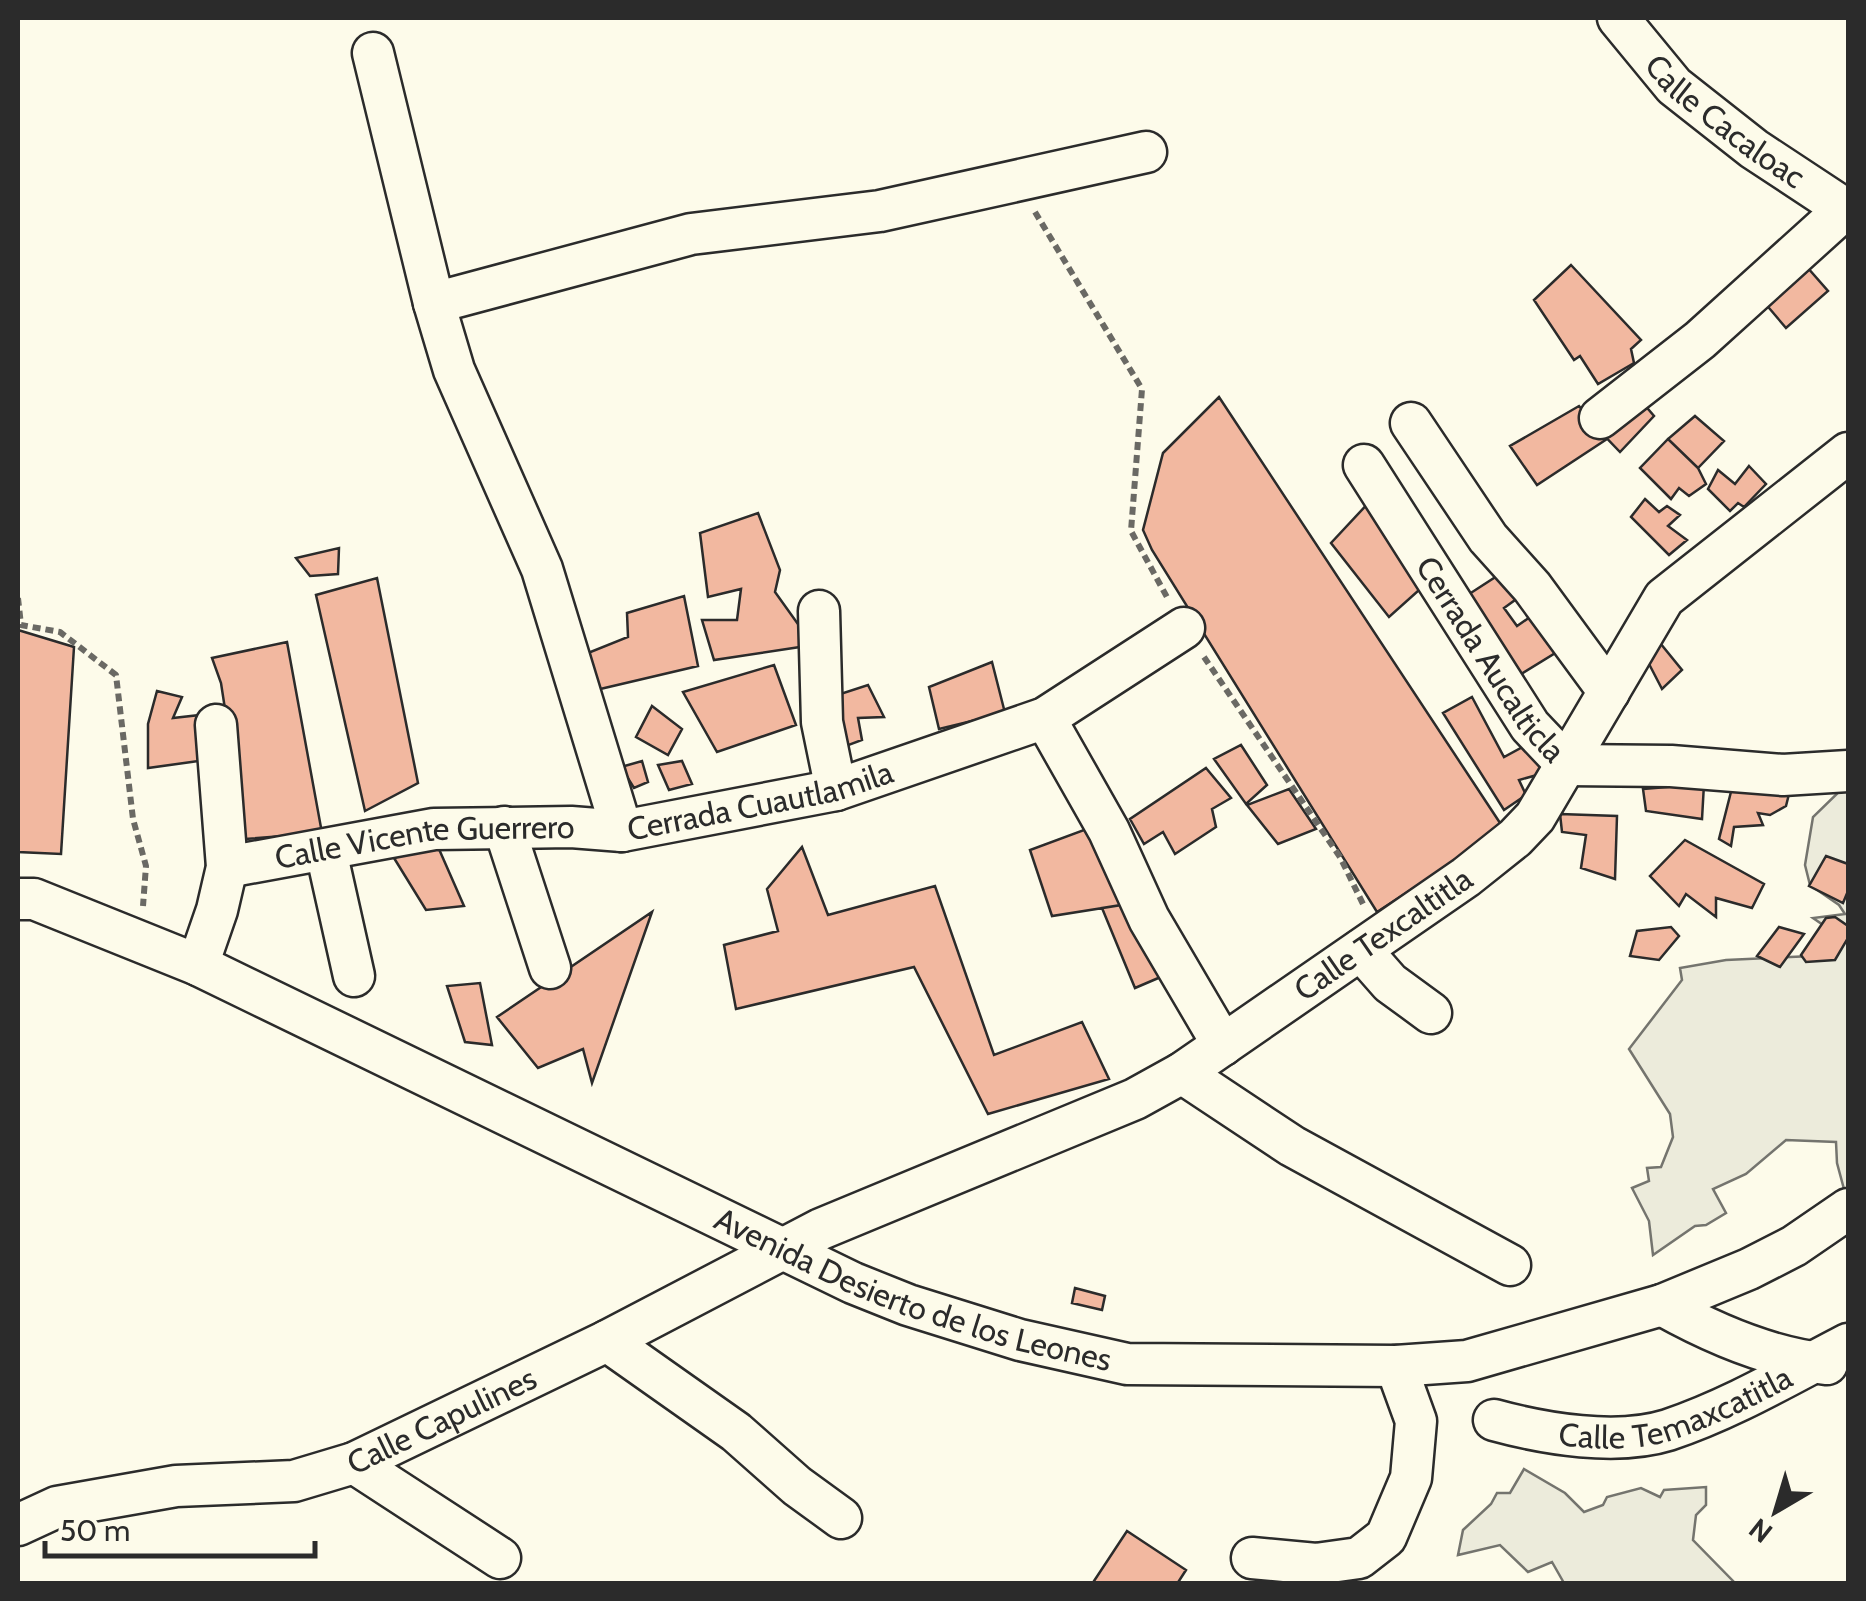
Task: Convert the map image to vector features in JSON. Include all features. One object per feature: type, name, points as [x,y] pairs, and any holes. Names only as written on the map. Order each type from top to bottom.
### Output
[{"type":"street","name":"Calle Cacaloac","points":[[1618,18],[1674,86],[1754,149],[1847,209]]},
{"type":"street","name":"Cerrada Cuautlamila","points":[[373,53],[454,370],[542,569],[622,831],[836,790],[1045,718],[1184,628]]},
{"type":"street","points":[[434,303],[690,234],[880,210],[1146,152]]},
{"type":"street","points":[[1600,418],[1700,340],[1847,209]]},
{"type":"street","points":[[1411,422],[1488,538],[1532,586],[1610,692]]},
{"type":"street","name":"Calle Texcaltitla","points":[[784,1248],[1134,1099],[1182,1073],[1466,877],[1536,817],[1664,598],[1848,452]]},
{"type":"street","name":"Cerrada Aucalticla","points":[[1364,465],[1530,726],[1567,765],[1671,766],[1784,775],[1848,771]]},
{"type":"street","points":[[819,611],[822,722],[836,790]]},
{"type":"street","points":[[1045,718],[1109,830],[1149,919],[1224,1046]]},
{"type":"street","points":[[198,965],[227,867],[216,725]]},
{"type":"street","points":[[504,827],[550,968]]},
{"type":"street","name":"Calle Vicente Guerrero","points":[[227,867],[434,829],[622,831]]},
{"type":"street","points":[[326,851],[354,976]]},
{"type":"street","name":"Avenida Desierto de los Leones","points":[[18,899],[34,899],[198,965],[853,1283],[908,1306],[1020,1340],[1128,1364],[1396,1366],[1468,1362],[1662,1305],[1749,1270],[1794,1246],[1848,1209]]},
{"type":"street","points":[[1361,950],[1390,983],[1431,1013]]},
{"type":"street","points":[[1182,1073],[1292,1146],[1510,1265]]},
{"type":"street","name":"Calle Capulines","points":[[18,1525],[57,1507],[176,1486],[294,1481],[354,1463],[608,1341],[784,1248]]},
{"type":"street","points":[[1662,1305],[1756,1348],[1830,1362]]},
{"type":"street","points":[[608,1341],[736,1432],[840,1518]]},
{"type":"street","name":"Calle Temaxcatitla","points":[[1494,1420],[1544,1434],[1626,1436],[1666,1430],[1830,1362],[1848,1344]]},
{"type":"street","points":[[1252,1558],[1316,1564],[1359,1558],[1386,1537],[1411,1478],[1416,1421],[1396,1366]]},
{"type":"street","points":[[354,1463],[500,1558]]},
{"type":"path","points":[[1016,181],[1142,390],[1131,531],[1184,628],[1340,857],[1366,911],[1361,950]]},
{"type":"path","points":[[18,598],[21,626],[60,632],[116,676],[133,819],[146,866],[139,942]]},
{"type":"shaded area","points":[[1848,783],[1848,1204],[1837,1163],[1836,1142],[1786,1140],[1746,1174],[1713,1189],[1726,1213],[1706,1225],[1695,1226],[1653,1255],[1649,1221],[1632,1188],[1649,1181],[1647,1168],[1661,1167],[1673,1137],[1670,1114],[1629,1049],[1682,980],[1680,968],[1726,960],[1813,956],[1826,927],[1813,918],[1845,914],[1839,905],[1810,885],[1805,865],[1813,817]]},
{"type":"shaded area","points":[[1524,1469],[1565,1493],[1584,1512],[1603,1505],[1607,1497],[1641,1488],[1660,1497],[1664,1490],[1706,1487],[1706,1505],[1696,1515],[1693,1540],[1735,1583],[1564,1583],[1552,1562],[1528,1572],[1500,1545],[1458,1555],[1463,1530],[1491,1504],[1497,1493],[1510,1493]]},
{"type":"building","points":[[1800,259],[1828,291],[1786,328],[1758,295]]},
{"type":"building","points":[[1571,265],[1641,340],[1631,349],[1634,363],[1598,384],[1580,356],[1574,360],[1534,300]]},
{"type":"building","points":[[1637,396],[1654,416],[1620,452],[1597,428]]},
{"type":"building","points":[[1219,397],[1504,829],[1377,912],[1143,530],[1163,453]]},
{"type":"building","points":[[1579,406],[1607,439],[1537,485],[1510,446]]},
{"type":"building","points":[[1695,416],[1724,441],[1698,468],[1668,439]]},
{"type":"building","points":[[1668,439],[1698,468],[1706,484],[1689,496],[1679,488],[1671,499],[1640,468]]},
{"type":"building","points":[[1749,466],[1766,484],[1744,507],[1738,503],[1730,511],[1708,489],[1718,470],[1735,484]]},
{"type":"building","points":[[1373,498],[1428,582],[1389,617],[1331,543]]},
{"type":"building","points":[[1645,499],[1659,512],[1667,506],[1680,515],[1668,526],[1687,540],[1669,555],[1631,517]]},
{"type":"building","points":[[758,513],[780,570],[775,592],[813,645],[714,660],[702,620],[737,620],[741,589],[708,597],[700,533]]},
{"type":"building","points":[[339,548],[338,574],[310,576],[296,558]]},
{"type":"building","points":[[1511,567],[1529,590],[1504,608],[1517,626],[1543,608],[1565,647],[1518,676],[1463,598]]},
{"type":"building","points":[[377,578],[418,783],[365,811],[316,595]]},
{"type":"building","points":[[684,596],[698,666],[596,690],[583,655],[628,637],[627,613]]},
{"type":"building","points":[[18,630],[74,647],[61,854],[18,852]]},
{"type":"building","points":[[1656,638],[1682,670],[1662,689],[1648,662]]},
{"type":"building","points":[[287,642],[322,833],[245,839],[221,683],[212,658]]},
{"type":"building","points":[[992,662],[1005,713],[939,729],[929,687]]},
{"type":"building","points":[[774,665],[796,725],[717,752],[683,692]]},
{"type":"building","points":[[868,685],[884,717],[858,718],[862,740],[846,746],[828,698]]},
{"type":"building","points":[[157,691],[182,697],[173,718],[209,714],[213,759],[148,768],[148,724]]},
{"type":"building","points":[[1472,697],[1504,757],[1530,743],[1548,772],[1519,780],[1526,795],[1504,810],[1443,713]]},
{"type":"building","points":[[652,706],[682,729],[668,755],[636,737]]},
{"type":"building","points":[[1241,745],[1267,785],[1246,804],[1214,759]]},
{"type":"building","points":[[642,761],[648,782],[634,788],[621,767]]},
{"type":"building","points":[[682,761],[692,784],[669,790],[658,765]]},
{"type":"building","points":[[1206,768],[1231,798],[1212,809],[1216,827],[1175,854],[1163,832],[1144,844],[1130,819]]},
{"type":"building","points":[[1734,780],[1792,782],[1786,806],[1770,815],[1758,813],[1763,825],[1734,827],[1731,846],[1719,839]]},
{"type":"building","points":[[1704,784],[1702,819],[1646,811],[1643,789]]},
{"type":"building","points":[[1289,789],[1316,829],[1278,844],[1247,805]]},
{"type":"building","points":[[1560,814],[1617,816],[1615,879],[1581,868],[1586,835],[1562,832]]},
{"type":"building","points":[[1100,824],[1128,904],[1052,916],[1030,850]]},
{"type":"building","points":[[435,840],[464,906],[426,910],[394,858]]},
{"type":"building","points":[[1685,840],[1764,884],[1752,908],[1716,898],[1716,917],[1686,894],[1679,906],[1650,876]]},
{"type":"building","points":[[802,847],[828,915],[935,886],[994,1055],[1082,1022],[1109,1079],[988,1114],[914,967],[736,1009],[724,945],[778,931],[767,889]]},
{"type":"building","points":[[1826,856],[1848,864],[1848,891],[1843,903],[1809,886]]},
{"type":"building","points":[[1128,904],[1163,976],[1135,988],[1102,908]]},
{"type":"building","points":[[652,912],[592,1083],[583,1049],[538,1068],[497,1017]]},
{"type":"building","points":[[1835,917],[1848,926],[1848,938],[1835,960],[1806,962],[1801,955],[1826,918]]},
{"type":"building","points":[[1671,927],[1679,936],[1659,960],[1630,956],[1637,931]]},
{"type":"building","points":[[1779,927],[1804,934],[1780,967],[1757,956]]},
{"type":"building","points":[[480,983],[492,1045],[465,1042],[447,986]]},
{"type":"building","points":[[1075,1288],[1105,1296],[1102,1310],[1072,1303]]},
{"type":"building","points":[[1127,1531],[1186,1570],[1177,1584],[1092,1584]]}]
